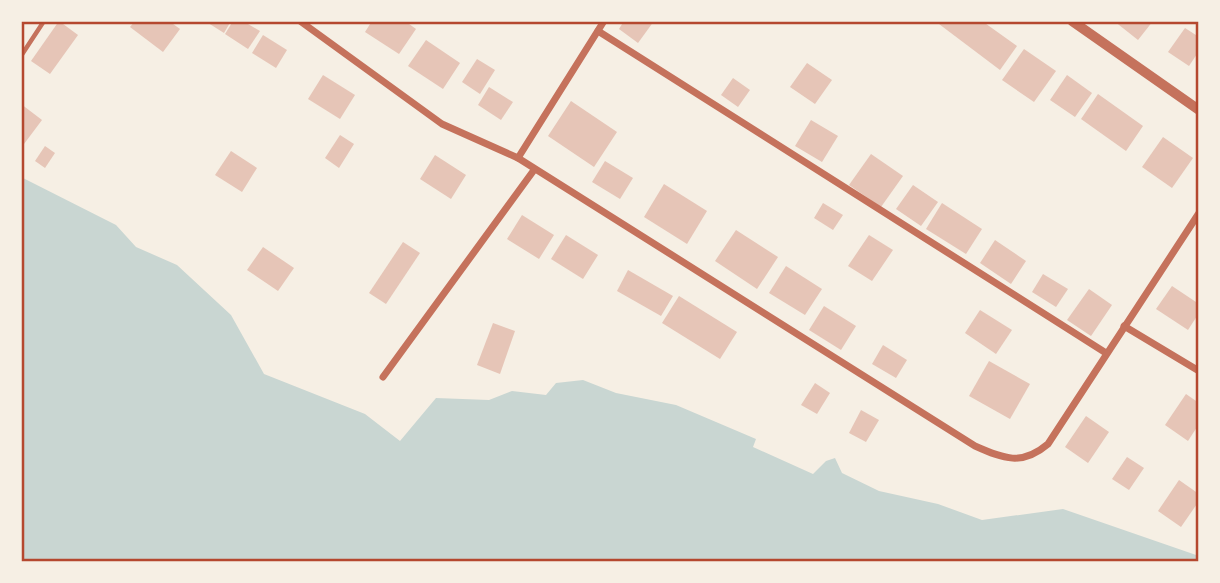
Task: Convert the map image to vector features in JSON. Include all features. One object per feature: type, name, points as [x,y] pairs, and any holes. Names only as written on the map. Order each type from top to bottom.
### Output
[{"type":"street","points":[[300,21],[442,124],[518,158],[975,446],[1001,457],[1033,456],[1048,444],[1199,213]]},
{"type":"street","points":[[518,158],[604,21]]},
{"type":"street","points":[[1072,21],[1199,110]]},
{"type":"street","points":[[598,31],[1106,353]]},
{"type":"street","points":[[383,377],[534,170]]},
{"type":"street","points":[[1124,326],[1199,371]]},
{"type":"lane","points":[[21,57],[44,21]]},
{"type":"shaded area","points":[[21,177],[116,225],[136,247],[177,265],[231,315],[264,374],[365,414],[400,441],[436,398],[489,400],[512,391],[546,395],[556,383],[583,380],[616,393],[676,405],[756,439],[753,447],[813,474],[826,461],[835,458],[842,473],[879,491],[938,504],[982,520],[1063,509],[1199,556],[1199,562],[21,562]]},
{"type":"building","points":[[59,21],[78,35],[50,74],[31,61]]},
{"type":"building","points":[[135,21],[169,21],[180,29],[163,52],[130,27]]},
{"type":"building","points":[[205,21],[231,21],[224,33]]},
{"type":"building","points":[[233,21],[243,21],[260,31],[248,49],[225,34]]},
{"type":"building","points":[[372,21],[405,21],[416,29],[399,54],[365,32]]},
{"type":"building","points":[[624,21],[654,21],[638,43],[619,29]]},
{"type":"building","points":[[935,21],[982,21],[1017,46],[1000,70]]},
{"type":"building","points":[[1114,21],[1153,21],[1138,40]]},
{"type":"building","points":[[1185,28],[1199,37],[1199,51],[1189,66],[1168,52]]},
{"type":"building","points":[[263,35],[287,50],[276,68],[252,53]]},
{"type":"building","points":[[426,40],[460,63],[443,89],[408,66]]},
{"type":"building","points":[[1024,49],[1056,71],[1034,102],[1002,80]]},
{"type":"building","points":[[477,59],[495,70],[480,94],[462,82]]},
{"type":"building","points":[[807,63],[832,80],[815,104],[790,87]]},
{"type":"building","points":[[323,75],[355,95],[340,119],[308,99]]},
{"type":"building","points":[[1067,75],[1092,93],[1075,117],[1050,100]]},
{"type":"building","points":[[733,78],[750,90],[738,107],[721,95]]},
{"type":"building","points":[[489,87],[513,102],[501,120],[478,105]]},
{"type":"building","points":[[1098,94],[1143,126],[1126,151],[1081,119]]},
{"type":"building","points":[[571,101],[617,132],[594,167],[548,136]]},
{"type":"building","points":[[21,104],[42,120],[21,148]]},
{"type":"building","points":[[811,120],[838,136],[822,162],[795,146]]},
{"type":"building","points":[[340,135],[354,144],[339,168],[325,158]]},
{"type":"building","points":[[1163,137],[1193,158],[1172,188],[1142,167]]},
{"type":"building","points":[[45,146],[55,153],[45,168],[35,161]]},
{"type":"building","points":[[231,151],[257,168],[242,192],[215,175]]},
{"type":"building","points":[[871,154],[903,176],[881,207],[849,185]]},
{"type":"building","points":[[435,155],[466,175],[451,199],[420,179]]},
{"type":"building","points":[[605,161],[633,178],[620,199],[592,182]]},
{"type":"building","points":[[664,184],[707,211],[687,244],[644,217]]},
{"type":"building","points":[[913,185],[938,202],[921,226],[896,209]]},
{"type":"building","points":[[823,203],[843,215],[833,230],[814,218]]},
{"type":"building","points":[[942,203],[982,229],[966,254],[926,229]]},
{"type":"building","points":[[522,215],[554,235],[539,259],[507,239]]},
{"type":"building","points":[[736,230],[778,257],[757,289],[715,261]]},
{"type":"building","points":[[566,235],[598,255],[583,279],[551,259]]},
{"type":"building","points":[[869,235],[893,250],[872,281],[848,266]]},
{"type":"building","points":[[995,240],[1026,261],[1011,284],[980,263]]},
{"type":"building","points":[[403,242],[420,253],[386,304],[369,293]]},
{"type":"building","points":[[263,247],[294,268],[278,291],[247,270]]},
{"type":"building","points":[[786,266],[822,289],[805,315],[769,293]]},
{"type":"building","points":[[628,270],[673,296],[661,316],[617,291]]},
{"type":"building","points":[[1043,274],[1068,289],[1056,307],[1032,292]]},
{"type":"building","points":[[1172,286],[1199,304],[1199,313],[1188,330],[1156,309]]},
{"type":"building","points":[[1089,289],[1112,305],[1091,336],[1067,320]]},
{"type":"building","points":[[679,296],[737,332],[720,359],[662,323]]},
{"type":"building","points":[[824,306],[856,326],[841,350],[809,330]]},
{"type":"building","points":[[980,310],[1012,330],[996,354],[965,333]]},
{"type":"building","points":[[493,323],[515,331],[500,374],[477,365]]},
{"type":"building","points":[[883,345],[907,360],[896,378],[872,364]]},
{"type":"building","points":[[989,361],[1030,384],[1010,419],[969,396]]},
{"type":"building","points":[[815,383],[830,393],[817,414],[801,405]]},
{"type":"building","points":[[1186,394],[1199,403],[1199,424],[1188,441],[1165,425]]},
{"type":"building","points":[[861,410],[879,420],[866,442],[849,433]]},
{"type":"building","points":[[1086,416],[1109,432],[1088,463],[1065,447]]},
{"type":"building","points":[[1127,457],[1144,468],[1129,490],[1112,479]]},
{"type":"building","points":[[1179,480],[1199,494],[1199,501],[1181,527],[1158,511]]}]
